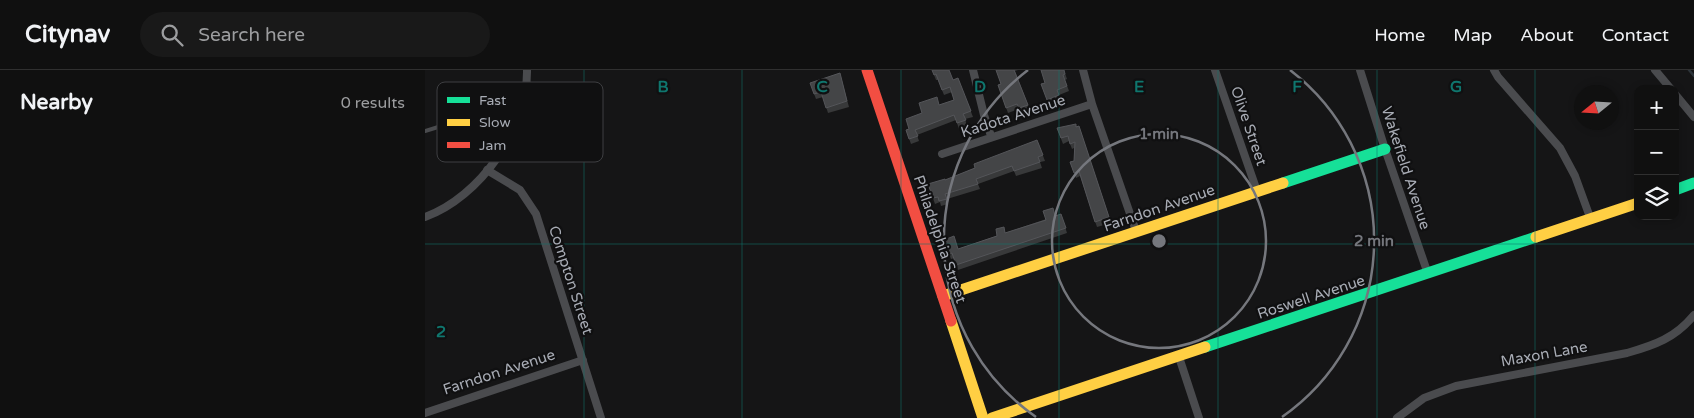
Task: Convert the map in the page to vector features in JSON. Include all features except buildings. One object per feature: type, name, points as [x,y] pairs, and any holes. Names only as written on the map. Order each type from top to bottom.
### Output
[{"type":"street","name":"Philadelphia Street","points":[[867,70],[983,418]]},
{"type":"street","points":[[973,70],[991,136]]},
{"type":"street","points":[[1083,70],[1092,104],[1136,231]]},
{"type":"street","name":"Olive Street","points":[[1215,70],[1257,191]]},
{"type":"street","name":"Wakefield Avenue","points":[[1360,70],[1428,274]]},
{"type":"street","points":[[1494,70],[1564,154],[1575,176],[1591,220]]},
{"type":"street","points":[[1655,70],[1668,85]]},
{"type":"street","points":[[1679,99],[1694,117]]},
{"type":"street","name":"Kadota Avenue","points":[[942,154],[991,136],[1092,104]]},
{"type":"street","name":"Farndon Avenue","points":[[943,296],[1385,149]]},
{"type":"street","points":[[425,217],[439,212],[469,189],[493,162]]},
{"type":"street","name":"Compton Street","points":[[487,170],[520,190],[536,214],[601,418]]},
{"type":"street","points":[[1679,189],[1694,183]]},
{"type":"street","name":"Roswell Avenue","points":[[992,418],[1634,205]]},
{"type":"street","name":"Maxon Lane","points":[[1397,418],[1424,398],[1456,386],[1627,353],[1654,345],[1670,337],[1694,315]]},
{"type":"street","points":[[1179,357],[1199,418]]},
{"type":"street","name":"Farndon Avenue","points":[[425,413],[583,360]]},
{"type":"lane","points":[[425,131],[437,127]]},
{"type":"waterway","points":[[1689,70],[1694,76]]},
{"type":"traffic: fast","points":[[1283,183],[1385,149]]},
{"type":"traffic: fast","points":[[1679,189],[1694,183]]},
{"type":"traffic: fast","points":[[1205,347],[1536,237]]},
{"type":"traffic: slow","points":[[943,296],[1283,183]]},
{"type":"traffic: slow","points":[[1536,237],[1634,204]]},
{"type":"traffic: slow","points":[[951,321],[983,418]]},
{"type":"traffic: slow","points":[[992,418],[1205,347]]},
{"type":"traffic: jam","points":[[867,70],[951,321]]}]
